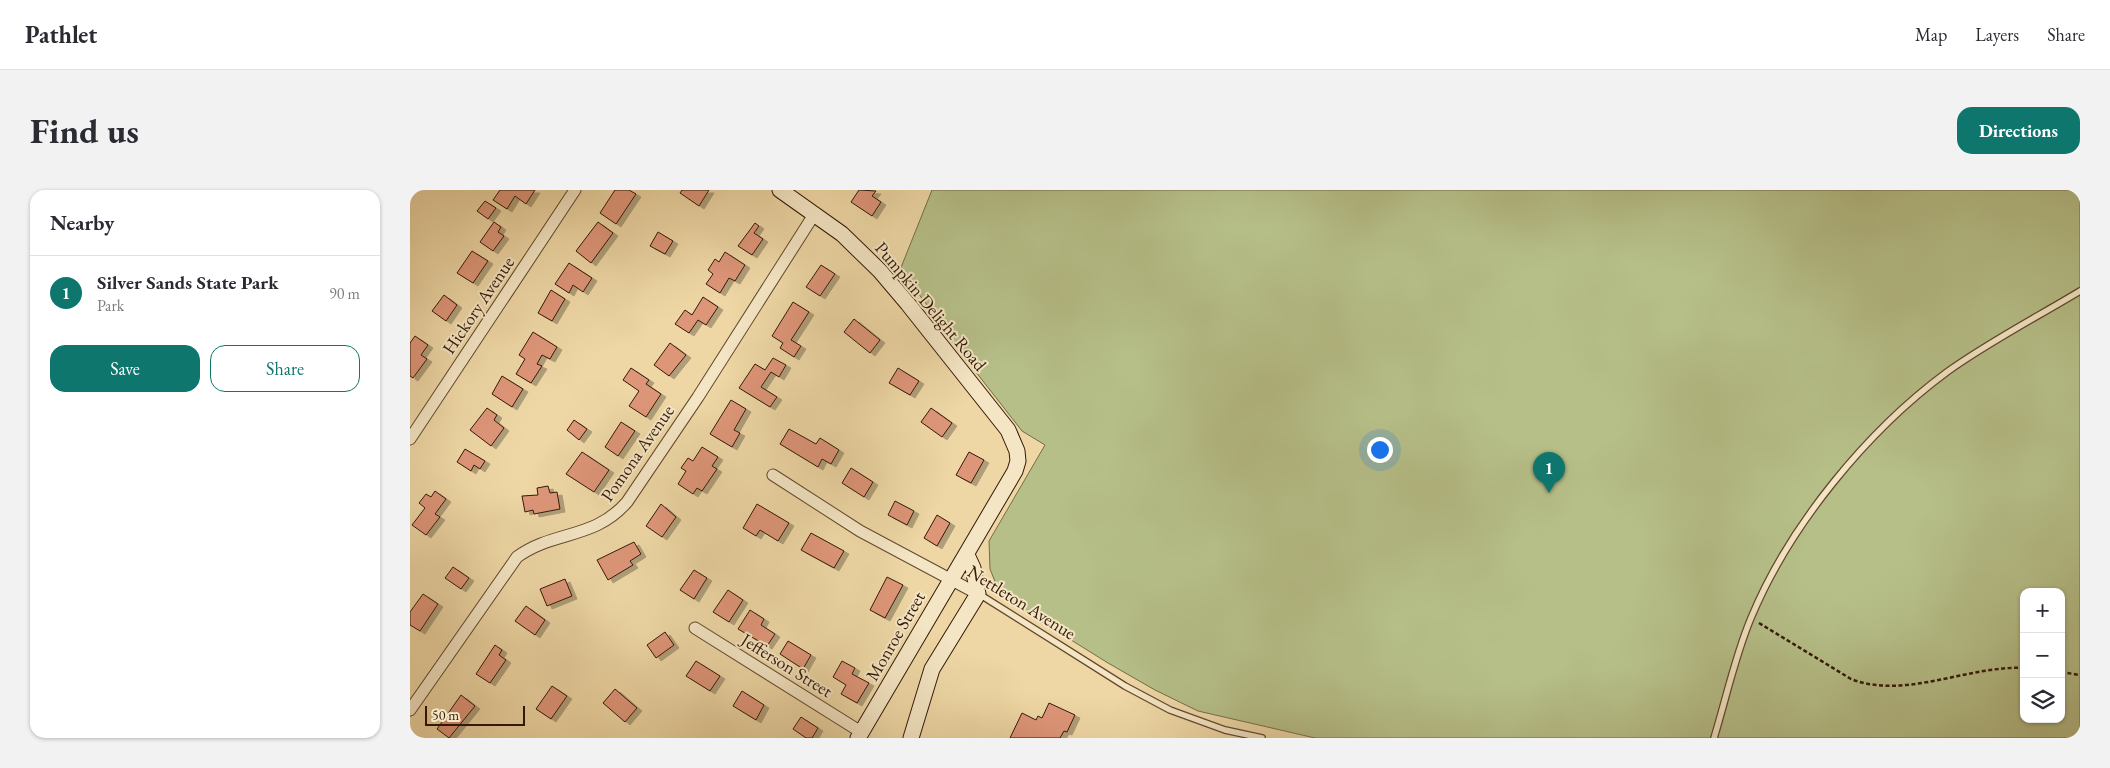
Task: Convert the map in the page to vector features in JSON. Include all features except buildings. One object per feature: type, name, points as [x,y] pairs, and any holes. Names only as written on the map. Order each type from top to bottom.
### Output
[{"type":"street","name":"Hickory Avenue","points":[[410,439],[575,190]]},
{"type":"street","name":"Pumpkin Delight Road","points":[[780,190],[842,234],[880,271],[987,402],[1014,441],[1018,461],[1015,471]]},
{"type":"street","name":"Pomona Avenue","points":[[410,710],[517,557],[540,544],[597,526],[616,514],[627,502],[698,396],[815,213]]},
{"type":"street","name":"Monroe Street","points":[[860,735],[950,578],[967,555],[1015,471]]},
{"type":"street","name":"Nettleton Avenue","points":[[773,475],[860,531],[978,594]]},
{"type":"street","points":[[911,738],[932,669],[978,594],[974,568],[967,555]]},
{"type":"street","name":"Jefferson Street","points":[[695,628],[860,735]]},
{"type":"lane","points":[[1714,738],[1750,618],[1785,552],[1836,477],[1900,411],[1948,372],[2080,291]]},
{"type":"lane","name":"Nettleton Avenue","points":[[978,594],[1125,686],[1170,710],[1225,730],[1262,738]]},
{"type":"path","points":[[1750,618],[1852,679],[1865,684],[1913,684],[2006,667],[2020,668]]},
{"type":"path","points":[[2065,673],[2080,675]]},
{"type":"green space","points":[[932,190],[2080,190],[2080,738],[1315,738],[1198,711],[1155,690],[1108,663],[1015,605],[996,584],[990,569],[989,541],[1045,445],[1022,431],[929,312],[931,310],[900,270]]},
{"type":"place","name":"Silver Sands State Park","points":[[1549,493]]}]
